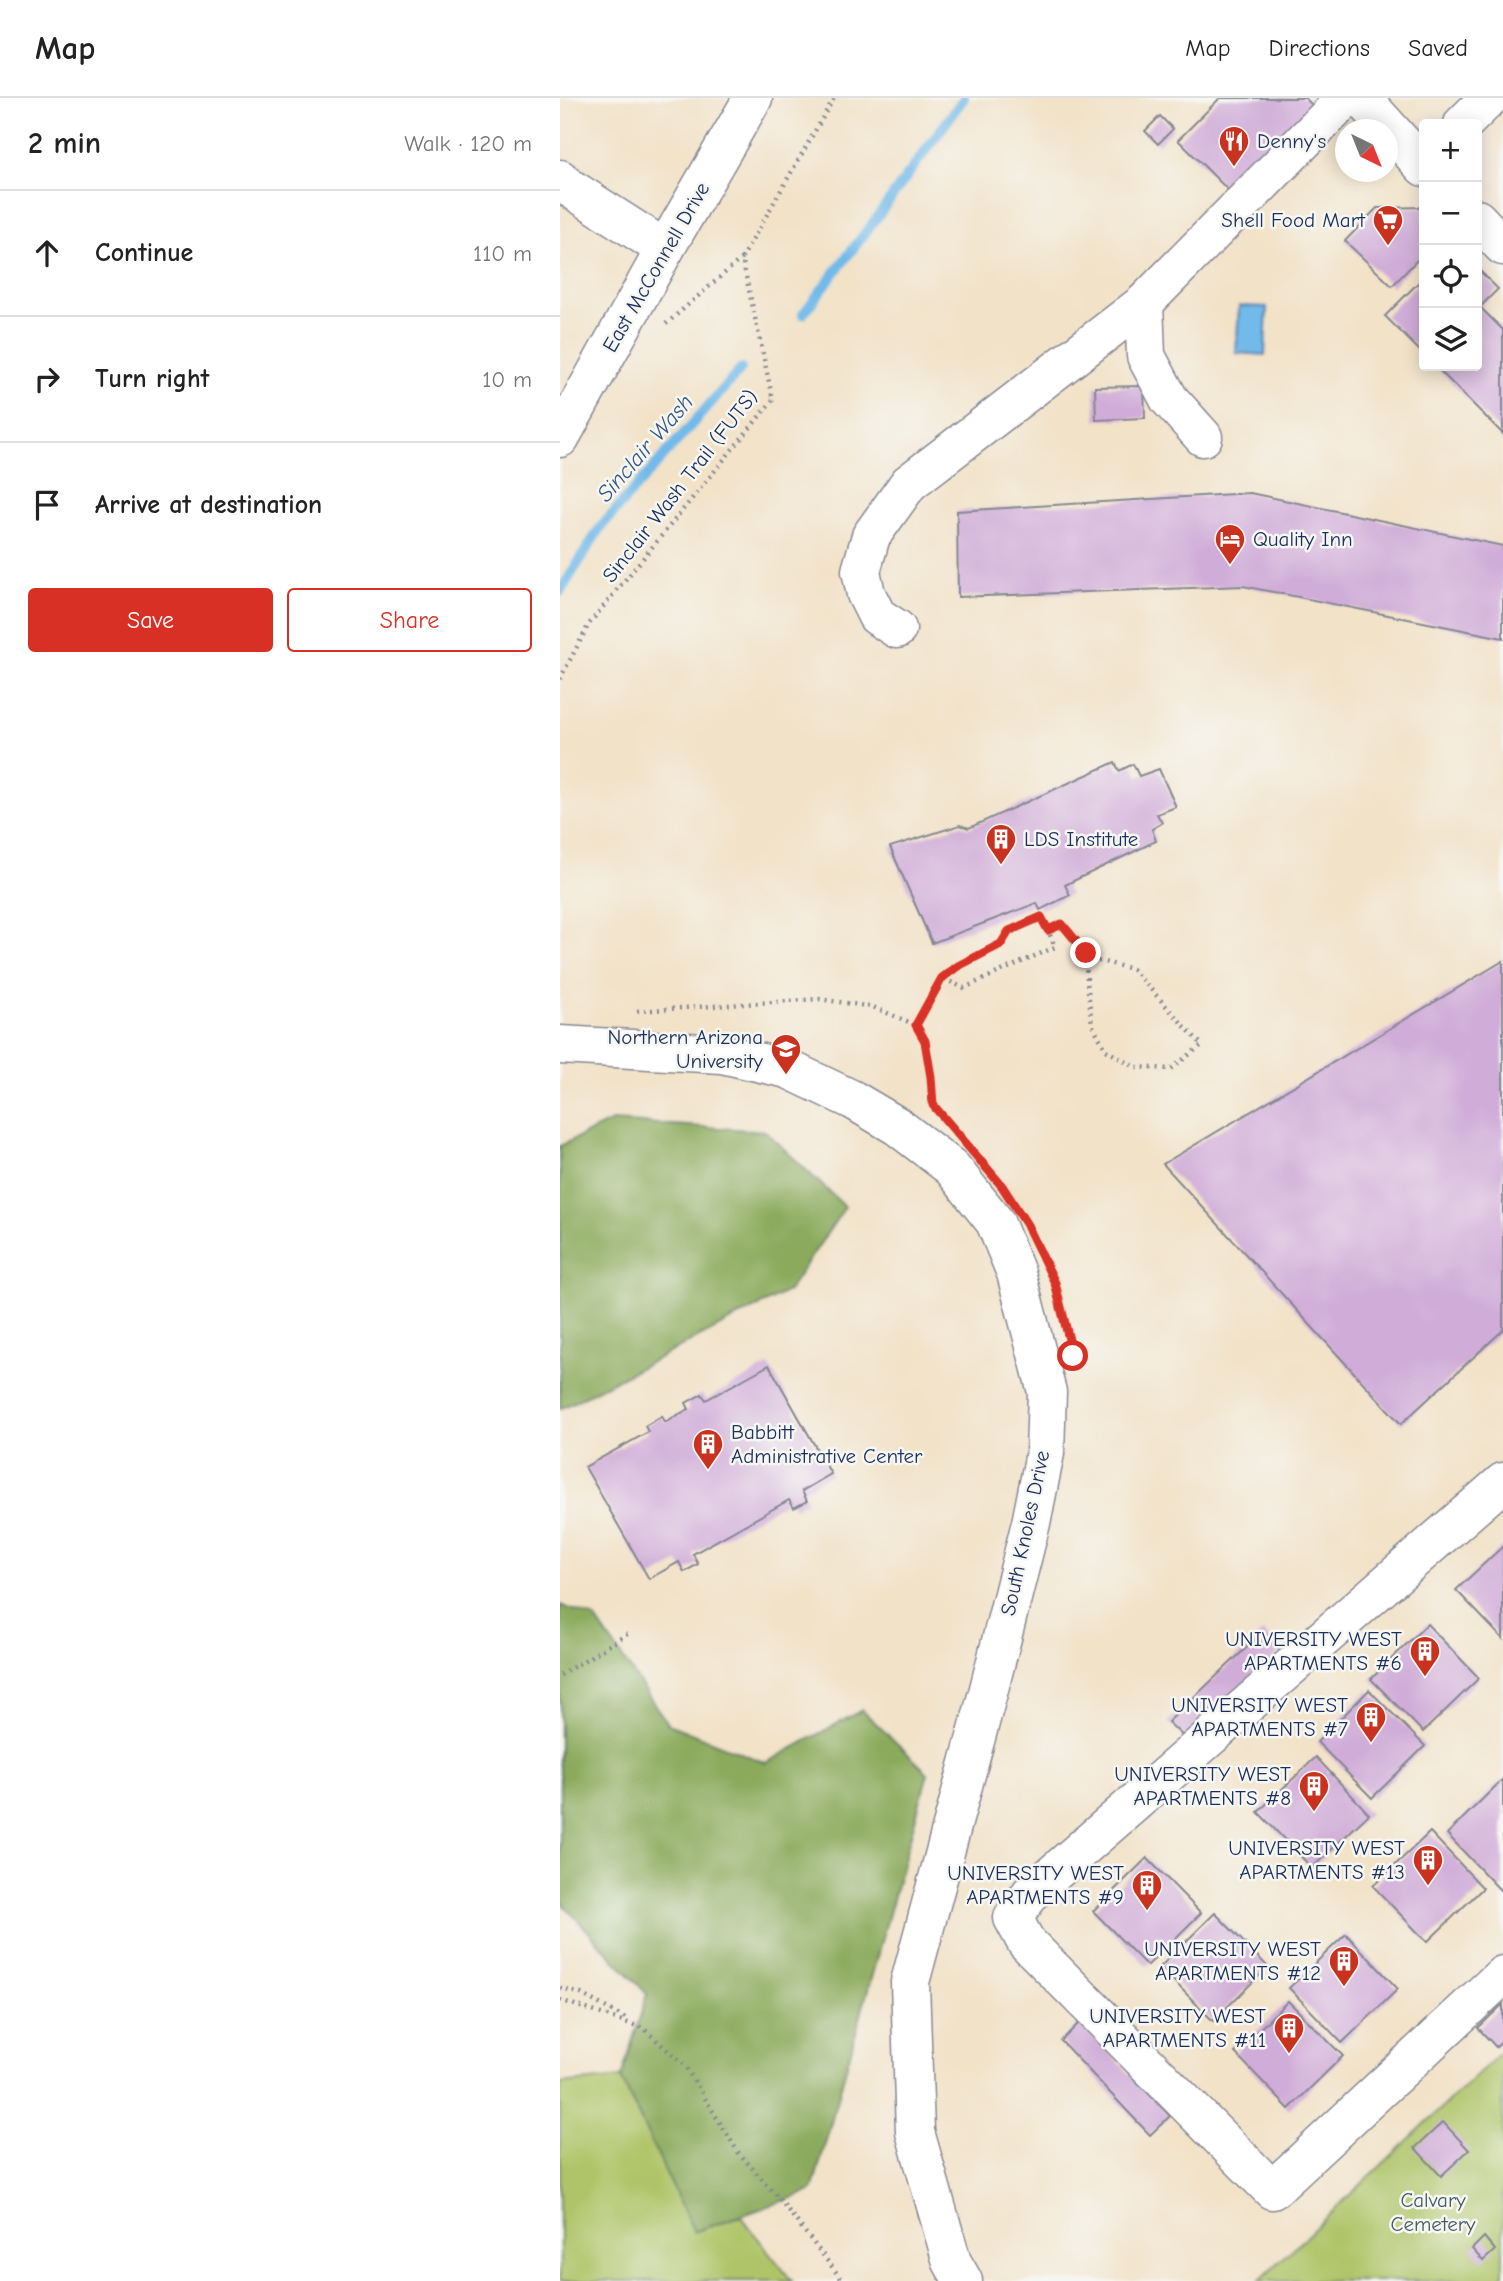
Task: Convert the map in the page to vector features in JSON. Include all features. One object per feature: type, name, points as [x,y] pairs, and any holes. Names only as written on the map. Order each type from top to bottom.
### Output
[{"type":"street","name":"East McConnell Drive","points":[[560,438],[753,98]]},
{"type":"street","points":[[1468,119],[1489,98]]},
{"type":"street","points":[[897,629],[877,616],[866,594],[861,570],[871,536],[909,483],[1144,303],[1369,102],[1419,159]]},
{"type":"street","points":[[560,179],[566,187],[665,249]]},
{"type":"street","points":[[1482,224],[1503,246]]},
{"type":"street","points":[[1144,303],[1146,356],[1169,399],[1203,437]]},
{"type":"street","name":"South Knoles Drive","points":[[560,1045],[722,1054],[788,1069],[853,1100],[897,1126],[952,1168],[995,1222],[1016,1273],[1047,1392],[1045,1453],[1003,1637],[910,1982],[915,2132],[952,2262],[963,2281]]},
{"type":"street","points":[[1503,1482],[1031,1893],[1013,1918],[1026,1942],[1272,2190],[1503,1975]]},
{"type":"path","points":[[659,330],[742,258],[834,98]]},
{"type":"path","name":"Sinclair Wash Trail (FUTS)","points":[[560,679],[589,624],[773,400],[742,258]]},
{"type":"path","points":[[916,1025],[942,978],[958,966],[1001,944],[1009,931],[1041,917],[1055,947],[964,988],[942,978]]},
{"type":"path","points":[[1048,930],[1062,924],[1086,953],[1092,1024],[1107,1050],[1135,1067],[1171,1069],[1202,1045],[1132,969],[1100,961],[1087,963]]},
{"type":"path","points":[[634,1011],[819,999],[873,1007],[916,1025],[925,1041],[933,1105],[940,1112]]},
{"type":"path","points":[[560,1675],[629,1633]]},
{"type":"path","points":[[560,1988],[581,1994],[643,2028],[685,2066],[738,2152],[777,2196],[843,2281]]},
{"type":"path","points":[[560,2000],[643,2028]]},
{"type":"green space","points":[[612,1121],[765,1131],[845,1207],[788,1291],[560,1409],[560,1146]]},
{"type":"green space","points":[[560,1605],[595,1618],[668,1724],[766,1763],[862,1710],[928,1773],[812,2191],[694,2232],[621,2078],[647,1994],[560,1901]]},
{"type":"green space","name":"Calvary Cemetery","points":[[1503,2050],[1503,2281],[1259,2281]]},
{"type":"green space","points":[[621,2078],[694,2231],[740,2216],[792,2281],[560,2281],[560,2084]]},
{"type":"water","points":[[1239,306],[1267,307],[1265,355],[1236,353]]},
{"type":"building","name":"Denny's","points":[[1220,98],[1305,98],[1319,112],[1235,197],[1178,140]]},
{"type":"building","points":[[1160,116],[1173,129],[1158,144],[1145,131]]},
{"type":"building","name":"Shell Food Mart","points":[[1419,207],[1419,258],[1392,286],[1345,241],[1377,208]]},
{"type":"building","points":[[1482,273],[1498,289],[1482,305]]},
{"type":"building","points":[[1419,282],[1419,350],[1385,316]]},
{"type":"building","points":[[1482,309],[1503,330],[1503,434],[1440,371],[1482,371]]},
{"type":"building","points":[[1144,386],[1145,418],[1096,420],[1095,387]]},
{"type":"building","name":"Quality Inn","points":[[1250,493],[1503,546],[1503,638],[1243,586],[958,597],[957,511]]},
{"type":"building","name":"LDS Institute","points":[[1115,762],[1119,771],[1133,764],[1139,776],[1159,769],[1176,807],[1157,814],[1162,823],[1152,829],[1156,841],[1065,885],[1070,895],[1040,910],[1037,903],[932,943],[890,847],[960,825],[969,828]]},
{"type":"building","points":[[1503,961],[1503,1330],[1401,1424],[1163,1164]]},
{"type":"building","name":"Babbitt Administrative Center","points":[[769,1365],[831,1474],[802,1491],[807,1501],[794,1508],[789,1500],[693,1554],[698,1564],[684,1572],[679,1562],[649,1579],[585,1467],[648,1432],[645,1426],[662,1416],[665,1422],[689,1409],[686,1403],[702,1394],[706,1400]]},
{"type":"building","points":[[1503,1546],[1503,1639],[1456,1590]]},
{"type":"building","name":"UNIVERSITY WEST APARTMENTS #6","points":[[1427,1624],[1479,1678],[1423,1732],[1371,1679]]},
{"type":"building","points":[[1263,1632],[1281,1651],[1188,1741],[1168,1722]]},
{"type":"building","name":"UNIVERSITY WEST APARTMENTS #7","points":[[1369,1690],[1425,1746],[1372,1798],[1317,1742]]},
{"type":"building","name":"UNIVERSITY WEST APARTMENTS #8","points":[[1316,1757],[1369,1814],[1312,1868],[1258,1812]]},
{"type":"building","points":[[1503,1779],[1503,1887],[1500,1890],[1447,1834]]},
{"type":"building","name":"UNIVERSITY WEST APARTMENTS #13","points":[[1430,1832],[1483,1888],[1427,1942],[1373,1886]]},
{"type":"building","name":"UNIVERSITY WEST APARTMENTS #9","points":[[1147,1858],[1201,1913],[1147,1966],[1093,1911]]},
{"type":"building","points":[[1215,1913],[1268,1967],[1213,2021],[1160,1967]]},
{"type":"building","name":"UNIVERSITY WEST APARTMENTS #12","points":[[1346,1934],[1398,1989],[1342,2043],[1289,1988]]},
{"type":"building","name":"UNIVERSITY WEST APARTMENTS #11","points":[[1288,2001],[1343,2056],[1289,2109],[1235,2053]]},
{"type":"building","points":[[1503,2004],[1503,2041],[1496,2047],[1478,2028]]},
{"type":"building","points":[[1080,2022],[1170,2116],[1150,2135],[1061,2041]]},
{"type":"building","points":[[1443,2122],[1469,2150],[1441,2176],[1415,2148]]},
{"type":"building","points":[[1484,2237],[1495,2250],[1483,2261],[1472,2249]]},
{"type":"waterway","name":"Sinclair Wash","points":[[803,314],[964,98]]},
{"type":"waterway","name":"Sinclair Wash","points":[[560,592],[600,528],[741,369]]},
{"type":"place","name":"Denny's","points":[[1234,168]]},
{"type":"place","name":"Shell Food Mart","points":[[1388,247]]},
{"type":"place","name":"Quality Inn","points":[[1230,566]]},
{"type":"place","name":"LDS Institute","points":[[1001,866]]},
{"type":"place","name":"Northern Arizona University","points":[[786,1076]]},
{"type":"place","name":"Babbitt Administrative Center","points":[[708,1471]]},
{"type":"place","name":"UNIVERSITY WEST APARTMENTS #6","points":[[1425,1678]]},
{"type":"place","name":"UNIVERSITY WEST APARTMENTS #7","points":[[1371,1744]]},
{"type":"place","name":"UNIVERSITY WEST APARTMENTS #8","points":[[1314,1813]]},
{"type":"place","name":"UNIVERSITY WEST APARTMENTS #13","points":[[1428,1887]]},
{"type":"place","name":"UNIVERSITY WEST APARTMENTS #9","points":[[1147,1912]]},
{"type":"place","name":"UNIVERSITY WEST APARTMENTS #12","points":[[1344,1988]]},
{"type":"place","name":"UNIVERSITY WEST APARTMENTS #11","points":[[1289,2055]]},
{"type":"route","points":[[1073,1356],[1055,1283],[1027,1225],[1002,1186],[933,1105],[925,1041],[916,1025],[942,978],[958,966],[1001,944],[1009,931],[1041,917],[1048,930],[1062,924],[1086,953]]}]
